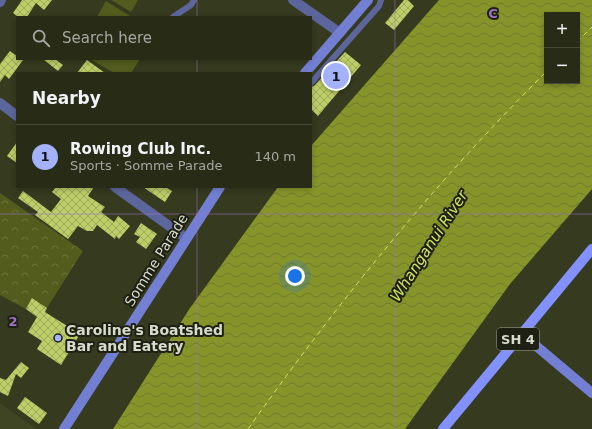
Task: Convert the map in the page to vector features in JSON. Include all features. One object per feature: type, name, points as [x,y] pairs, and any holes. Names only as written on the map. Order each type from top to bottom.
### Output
[{"type":"main road","points":[[306,72],[368,0]]},
{"type":"main road","name":"Somme Parade","points":[[64,429],[219,188]]},
{"type":"main road","name":"SH 4","points":[[443,429],[592,249]]},
{"type":"main road","points":[[522,334],[592,393]]},
{"type":"street","points":[[293,0],[340,33]]},
{"type":"street","points":[[0,103],[16,115]]},
{"type":"street","points":[[117,188],[186,238]]},
{"type":"lane","points":[[174,16],[191,5],[194,0]]},
{"type":"lane","points":[[312,82],[379,6],[381,0]]},
{"type":"shaded area","points":[[0,403],[36,429],[0,429]]},
{"type":"green space","points":[[111,0],[138,0],[131,12]]},
{"type":"green space","points":[[106,1],[130,16],[98,16]]},
{"type":"green space","points":[[92,60],[139,60],[132,72],[112,72]]},
{"type":"green space","points":[[0,193],[83,251],[47,308],[33,298],[26,309],[0,295]]},
{"type":"water","name":"Whanganui River","points":[[439,0],[592,0],[592,189],[510,284],[405,429],[113,429],[190,308],[277,188],[312,188],[312,145]]},
{"type":"building","points":[[22,0],[52,0],[44,10],[36,3],[28,16],[17,16],[13,13]]},
{"type":"building","points":[[404,0],[408,0],[414,6],[394,30],[385,23]]},
{"type":"building","points":[[10,51],[16,55],[16,60],[23,60],[9,79],[5,75],[0,82],[0,64]]},
{"type":"building","points":[[345,52],[361,65],[318,116],[312,110],[312,87]]},
{"type":"building","points":[[44,60],[56,60],[63,65],[58,71]]},
{"type":"building","points":[[87,60],[104,72],[78,72]]},
{"type":"building","points":[[16,143],[16,162],[7,156]]},
{"type":"building","points":[[55,188],[93,188],[88,196],[105,207],[101,212],[114,222],[118,216],[130,226],[119,239],[116,236],[115,239],[97,225],[93,231],[87,231],[78,226],[68,239],[35,215],[38,212],[18,198],[23,191],[51,212],[61,199],[52,192]]},
{"type":"building","points":[[144,188],[167,188],[172,191],[165,202]]},
{"type":"building","points":[[141,223],[157,234],[146,249],[136,242],[140,237],[134,234]]},
{"type":"building","name":"Caroline's Boatshed Bar and Eatery","points":[[32,298],[47,308],[45,312],[80,334],[61,365],[37,349],[42,341],[28,332],[37,317],[26,309]]},
{"type":"building","points":[[21,362],[29,368],[21,378],[16,374],[8,396],[0,392],[0,378],[6,380]]},
{"type":"building","points":[[25,397],[47,413],[39,424],[17,408]]},
{"type":"ferry route","points":[[580,39],[592,27]]},
{"type":"ferry route","points":[[248,429],[317,335],[390,243],[506,112],[544,74]]},
{"type":"place","name":"Rowing Club Inc.","points":[[336,76]]},
{"type":"place","name":"Caroline's Boatshed Bar and Eatery","points":[[58,338]]}]
